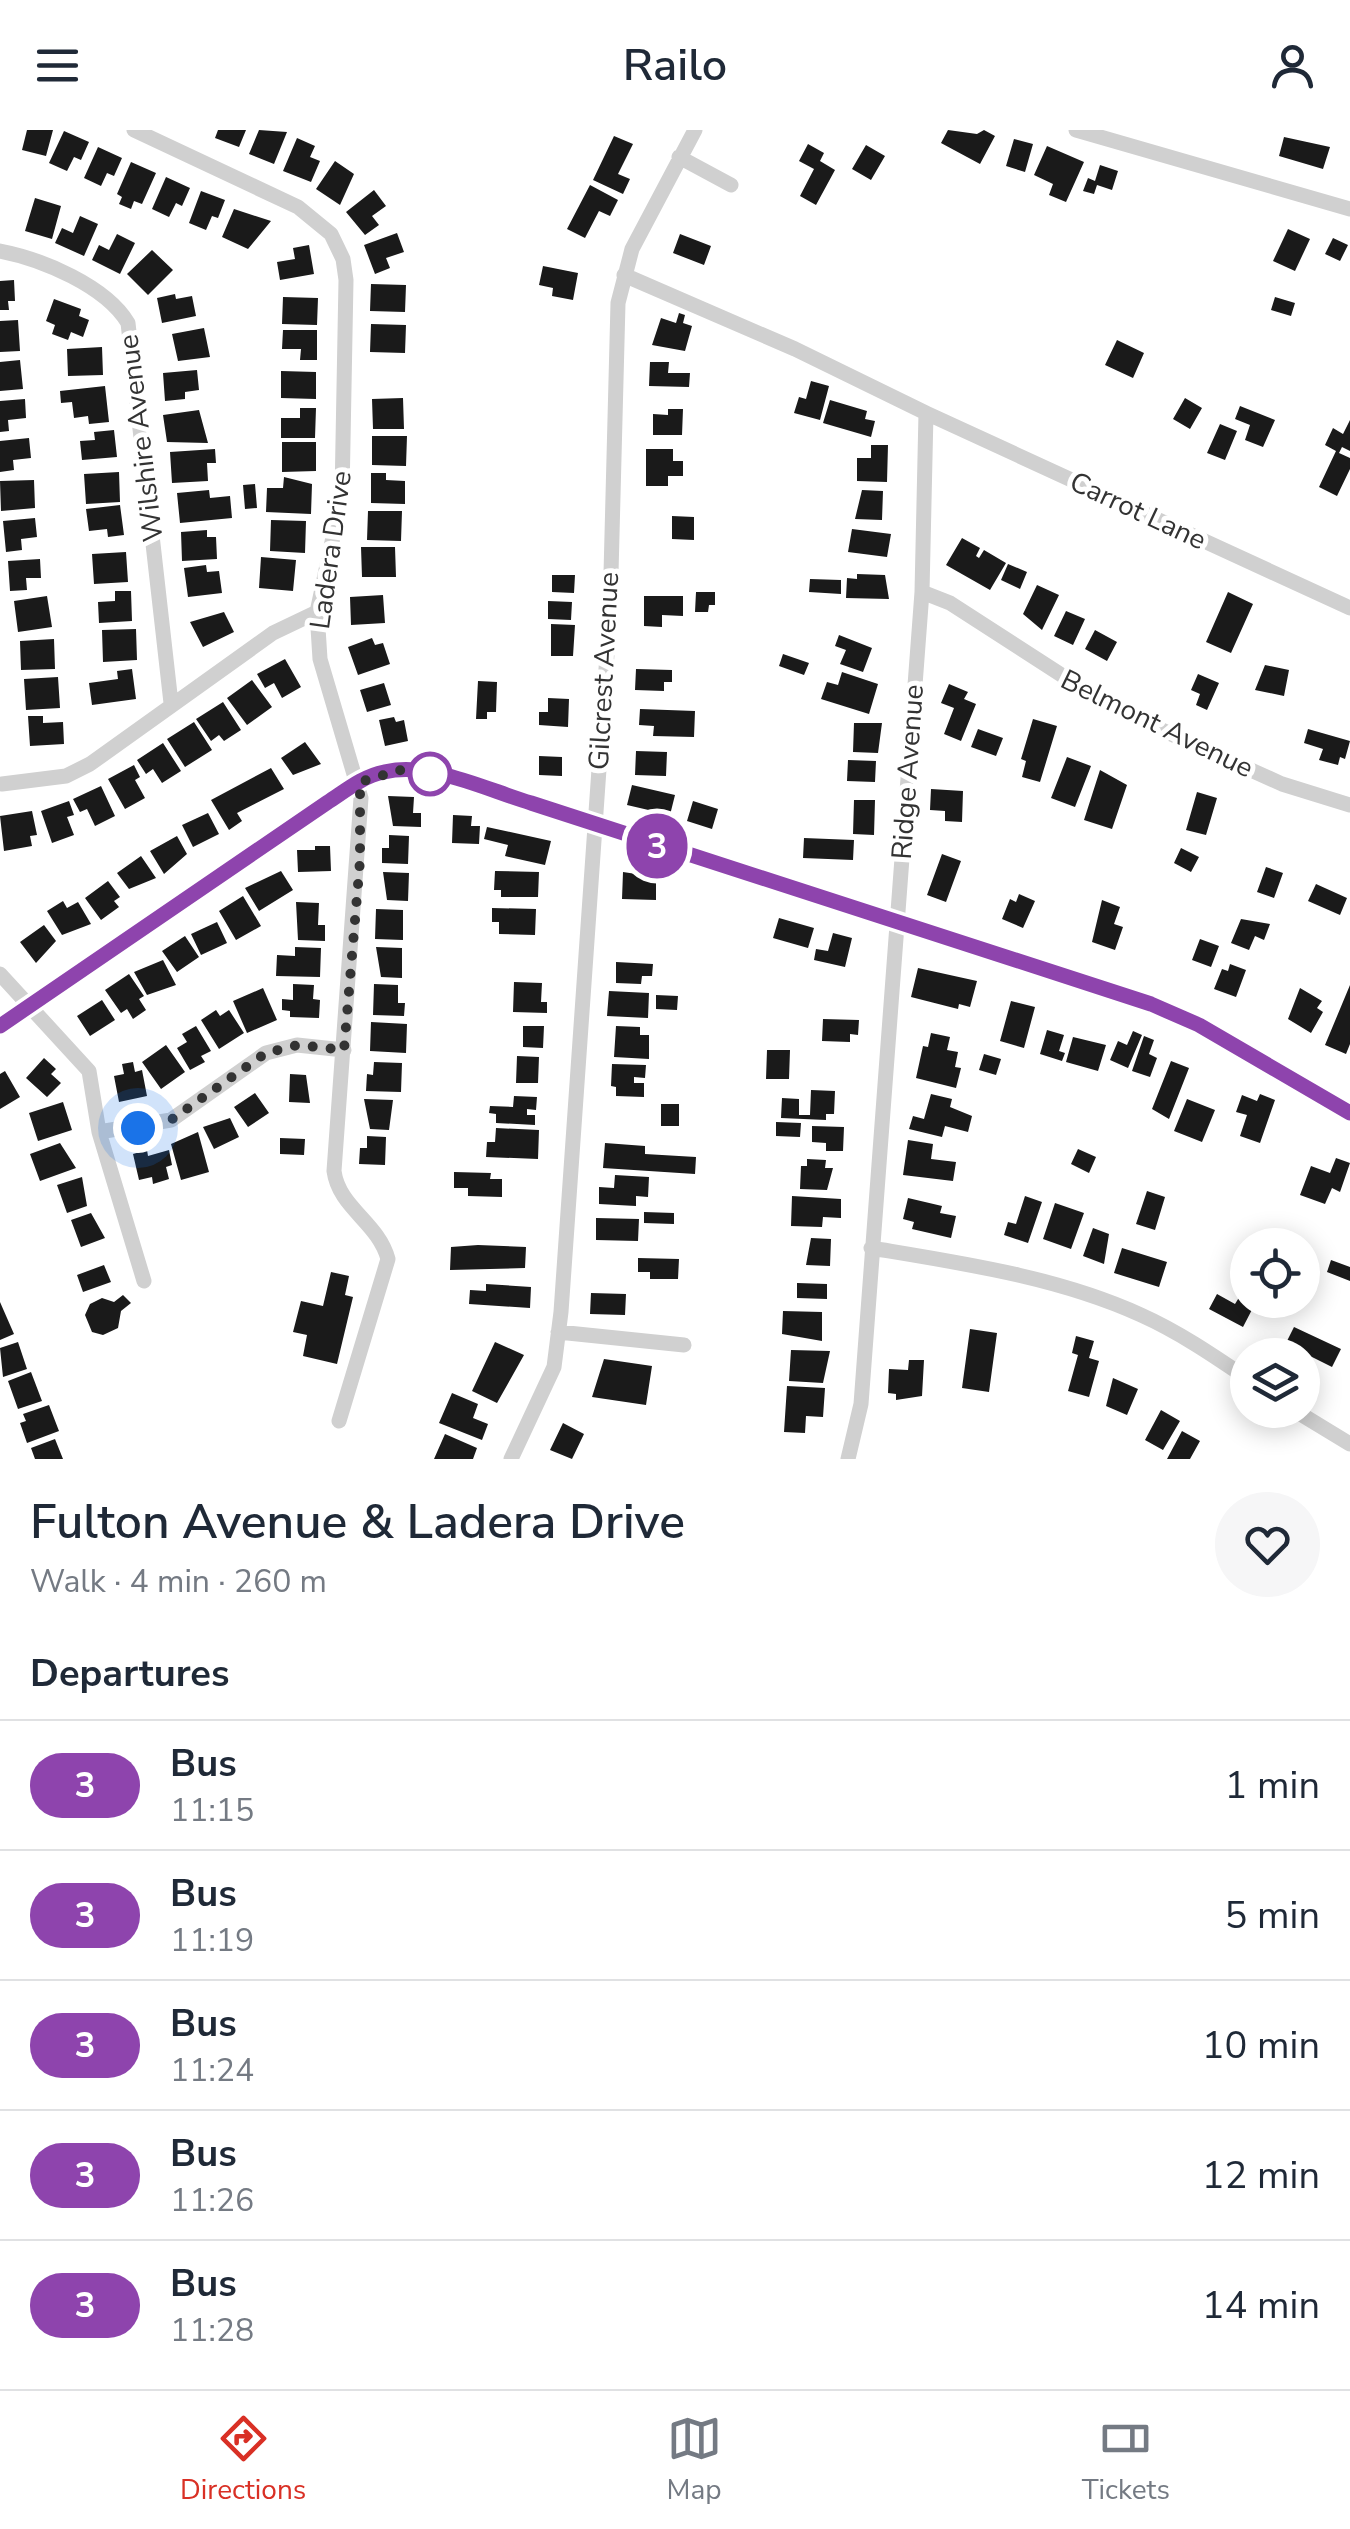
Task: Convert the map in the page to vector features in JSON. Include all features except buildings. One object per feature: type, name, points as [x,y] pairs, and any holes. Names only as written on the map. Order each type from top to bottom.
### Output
[{"type":"street","name":"Ladera Drive","points":[[134,130],[298,206],[323,224],[339,248],[346,280],[342,495],[317,612],[327,687],[360,782],[360,861],[336,1183],[341,1195],[372,1225],[388,1259],[339,1421]]},
{"type":"street","name":"Gilcrest Avenue","points":[[511,1459],[554,1366],[558,1332],[610,612],[615,339],[624,275],[650,211],[696,130]]},
{"type":"street","points":[[1076,130],[1350,209]]},
{"type":"street","points":[[679,157],[731,184]]},
{"type":"street","name":"Wilshire Avenue","points":[[0,252],[26,258],[108,297],[128,323],[171,703]]},
{"type":"street","points":[[624,275],[780,342],[926,413]]},
{"type":"street","name":"Ridge Avenue","points":[[848,1459],[862,1404],[922,592],[926,413]]},
{"type":"street","name":"Carrot Lane","points":[[926,413],[1350,608]]},
{"type":"street","name":"Belmont Avenue","points":[[922,592],[950,603],[1111,707],[1282,784],[1350,805]]},
{"type":"street","points":[[1,779],[66,776],[90,764],[272,634],[317,612]]},
{"type":"street","points":[[0,1026],[360,782],[382,772],[416,770],[1171,1012],[1350,1114]]},
{"type":"street","points":[[0,974],[83,1060],[98,1132],[144,1282]]},
{"type":"street","points":[[98,1132],[171,1120],[266,1053],[298,1045],[344,1050]]},
{"type":"street","points":[[871,1248],[1068,1288],[1183,1337],[1230,1367]]},
{"type":"street","points":[[558,1332],[684,1344]]},
{"type":"street","points":[[1320,1426],[1350,1444]]},
{"type":"bus line","name":"3","points":[[0,1026],[366,778],[382,772],[416,770],[531,803],[1151,1004],[1199,1025],[1350,1113]]},
{"type":"route","points":[[138,1128],[171,1120],[266,1053],[298,1045],[344,1050],[360,861],[360,782],[382,772],[416,770],[430,774]]}]
